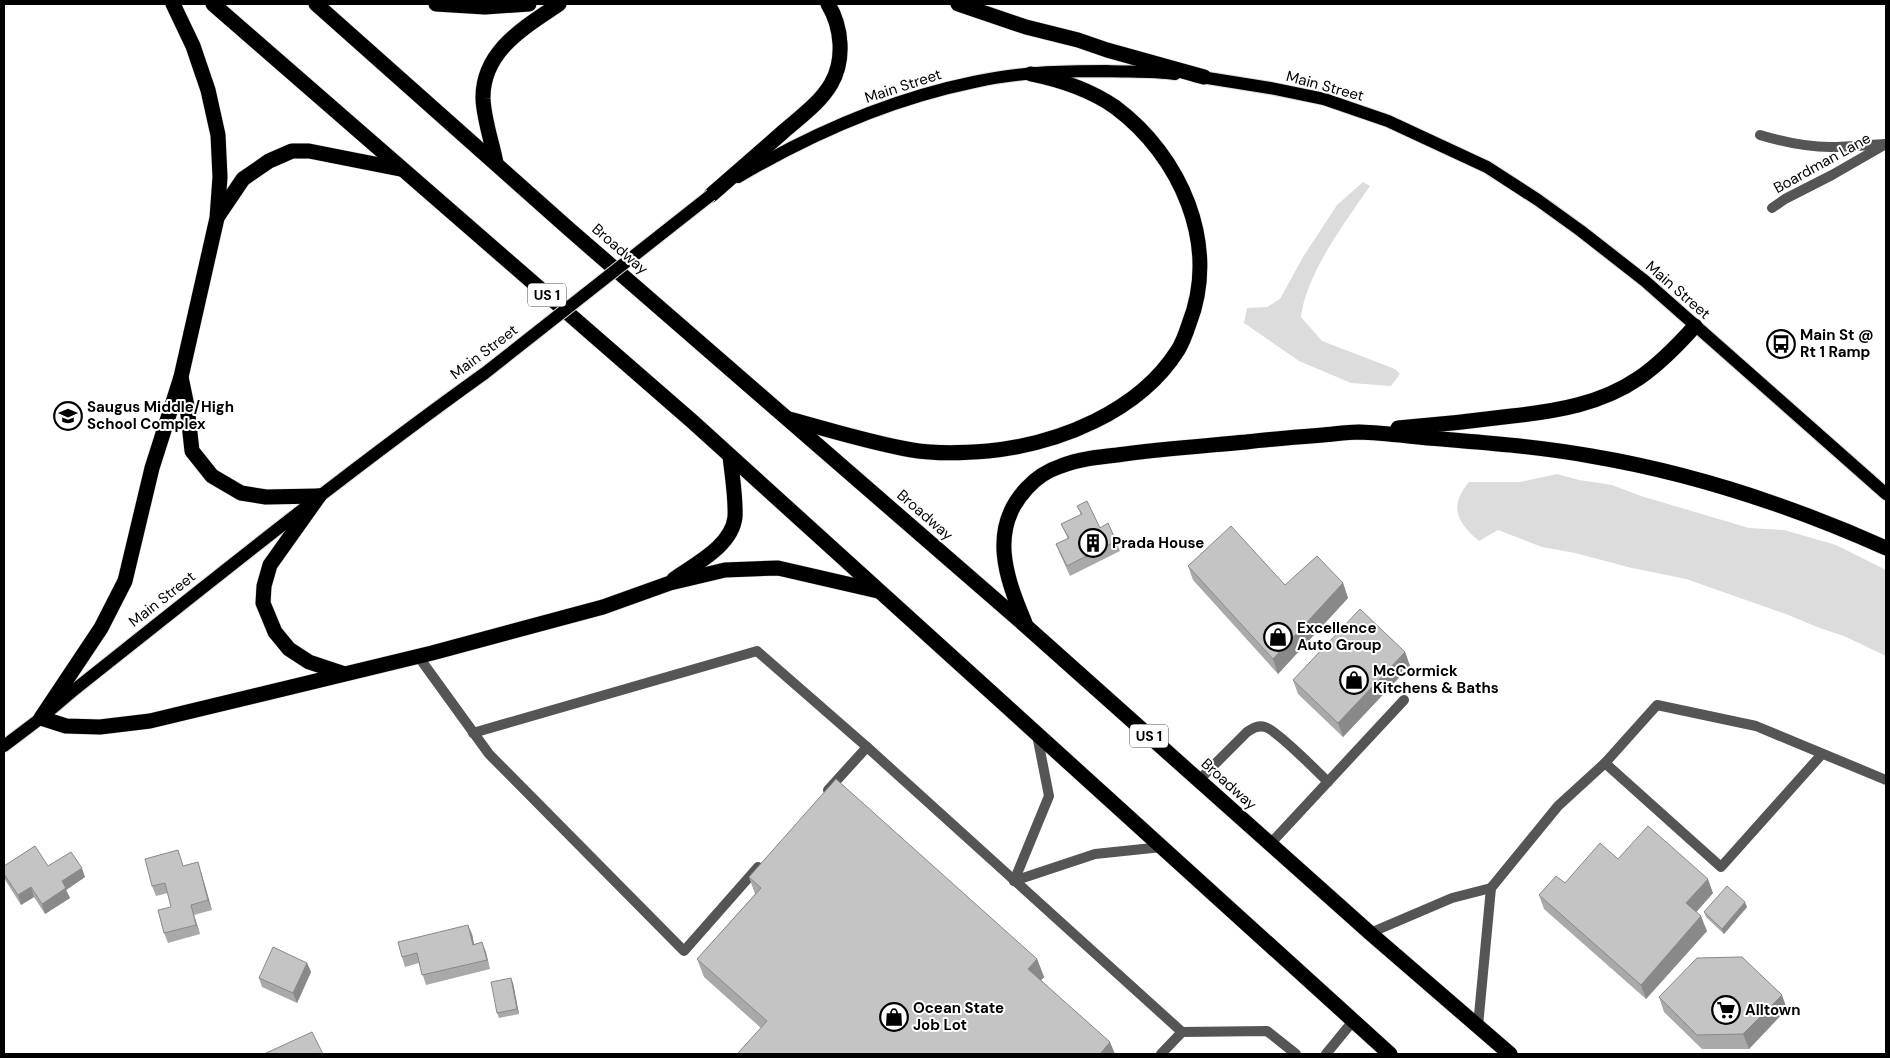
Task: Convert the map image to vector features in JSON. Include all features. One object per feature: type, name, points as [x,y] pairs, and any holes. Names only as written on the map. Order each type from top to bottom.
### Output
[{"type":"highway","points":[[173,4],[194,46],[208,90],[218,135],[220,177],[217,218],[181,377],[152,468],[125,581],[101,628],[41,718],[66,726],[100,727],[150,721],[418,656],[603,607],[670,583],[725,570],[778,568],[878,590]]},
{"type":"highway","name":"US 1","points":[[213,4],[730,456],[1390,1054]]},
{"type":"highway","name":"Broadway","points":[[316,4],[786,419],[1026,627],[1370,933],[1510,1054]]},
{"type":"highway","points":[[436,4],[485,7],[530,4]]},
{"type":"highway","points":[[496,163],[483,96],[489,68],[512,36],[559,4]]},
{"type":"highway","points":[[711,195],[801,116],[831,84],[837,70],[840,41],[838,27],[828,4]]},
{"type":"highway","points":[[958,4],[1026,27],[1078,40],[1204,77]]},
{"type":"highway","points":[[786,419],[914,450],[986,451],[1012,448],[1062,434],[1109,413],[1157,377],[1179,349],[1196,304],[1201,265],[1195,225],[1183,190],[1174,173],[1148,139],[1115,108],[1072,84],[1031,74]]},
{"type":"highway","points":[[217,218],[243,179],[269,161],[292,151],[309,151],[403,170]]},
{"type":"highway","points":[[1026,627],[1008,579],[1003,545],[1009,518],[1018,500],[1031,484],[1058,466],[1072,462],[1144,451],[1495,419],[1558,410],[1595,401],[1626,386],[1652,368],[1696,326]]},
{"type":"highway","points":[[181,377],[187,406],[192,450],[212,476],[241,493],[266,497],[319,496]]},
{"type":"highway","points":[[1356,432],[1525,447],[1591,456],[1660,470],[1783,506],[1838,526],[1886,548]]},
{"type":"highway","points":[[670,583],[715,549],[731,530],[735,511],[730,456]]},
{"type":"highway","points":[[319,496],[270,565],[264,586],[263,603],[275,632],[289,650],[310,662],[344,674]]},
{"type":"main road","name":"Main Street","points":[[4,746],[319,496],[389,442],[485,373],[711,195],[788,149],[857,118],[930,93],[974,82],[1031,74],[1067,71],[1169,73],[1270,88],[1324,99],[1388,121],[1488,167],[1581,230],[1645,282],[1886,494]]},
{"type":"street","name":"Boardman Lane","points":[[1760,135],[1809,146],[1831,147],[1886,144]]},
{"type":"street","name":"Boardman Lane","points":[[1772,208],[1886,144]]},
{"type":"street","points":[[473,733],[756,651],[867,747],[1182,1032],[1267,1030],[1296,1054]]},
{"type":"street","points":[[418,656],[489,754],[684,951],[768,857]]},
{"type":"street","points":[[1270,844],[1404,700]]},
{"type":"street","points":[[1478,1026],[1491,888],[1558,806],[1605,763],[1657,705],[1756,726],[1886,780]]},
{"type":"street","points":[[1198,780],[1247,732],[1260,726],[1274,731],[1328,782]]},
{"type":"street","points":[[1014,881],[1049,796],[1037,734]]},
{"type":"street","points":[[824,795],[867,747]]},
{"type":"street","points":[[1605,763],[1721,867],[1822,754]]},
{"type":"street","points":[[1014,881],[1095,854],[1162,847]]},
{"type":"street","points":[[1370,933],[1452,898],[1491,888]]},
{"type":"street","points":[[1326,1054],[1353,1021]]},
{"type":"street","points":[[1161,1054],[1182,1032]]},
{"type":"shaded area","points":[[1363,182],[1370,186],[1338,232],[1318,266],[1304,301],[1301,317],[1322,341],[1395,369],[1400,374],[1391,386],[1351,383],[1299,361],[1244,323],[1247,308],[1267,307],[1280,299],[1303,257],[1337,205]]},
{"type":"shaded area","points":[[1557,474],[1579,480],[1612,485],[1641,496],[1749,528],[1784,530],[1836,545],[1886,570],[1886,656],[1844,636],[1686,579],[1542,547],[1498,530],[1479,541],[1460,520],[1457,506],[1469,482],[1520,482]]},
{"type":"building","name":"Prada House","points":[[1087,501],[1100,528],[1108,523],[1116,541],[1067,566],[1056,544],[1069,538],[1061,524],[1082,514],[1077,506]]},
{"type":"building","name":"Excellence Auto Group","points":[[1231,526],[1285,585],[1317,556],[1343,583],[1273,659],[1188,566]]},
{"type":"building","name":"McCormick Kitchens & Baths","points":[[1360,609],[1405,652],[1338,723],[1293,680]]},
{"type":"building","points":[[836,779],[1037,959],[1028,969],[1110,1042],[1100,1054],[738,1053],[767,1021],[697,959],[761,888],[749,877]]},
{"type":"building","points":[[1648,826],[1708,879],[1686,903],[1701,916],[1641,985],[1539,895],[1556,876],[1565,883],[1600,843],[1618,859]]},
{"type":"building","points":[[35,846],[48,866],[71,852],[82,868],[62,881],[66,888],[42,904],[31,887],[18,895],[4,874],[4,866]]},
{"type":"building","points":[[178,850],[183,866],[198,862],[208,900],[191,905],[196,925],[164,933],[158,910],[171,907],[165,883],[152,886],[145,859]]},
{"type":"building","points":[[1727,886],[1745,902],[1722,929],[1704,912]]},
{"type":"building","points":[[468,925],[473,945],[482,942],[487,960],[422,975],[417,953],[402,957],[398,942]]},
{"type":"building","points":[[273,947],[307,963],[293,993],[259,978]]},
{"type":"building","name":"Alltown","points":[[1742,957],[1782,995],[1743,1034],[1697,1035],[1659,997],[1697,958]]},
{"type":"building","points":[[511,978],[517,1009],[497,1013],[491,982]]},
{"type":"building","points":[[312,1032],[323,1054],[264,1054]]},
{"type":"place","name":"Main St @ Rt 1 Ramp","points":[[1781,344]]},
{"type":"place","name":"Saugus Middle/High School Complex","points":[[68,416]]},
{"type":"place","name":"Prada House","points":[[1093,543]]},
{"type":"place","name":"Excellence Auto Group","points":[[1278,637]]},
{"type":"place","name":"McCormick Kitchens & Baths","points":[[1354,680]]},
{"type":"place","name":"Alltown","points":[[1726,1010]]},
{"type":"place","name":"Ocean State Job Lot","points":[[894,1017]]}]
